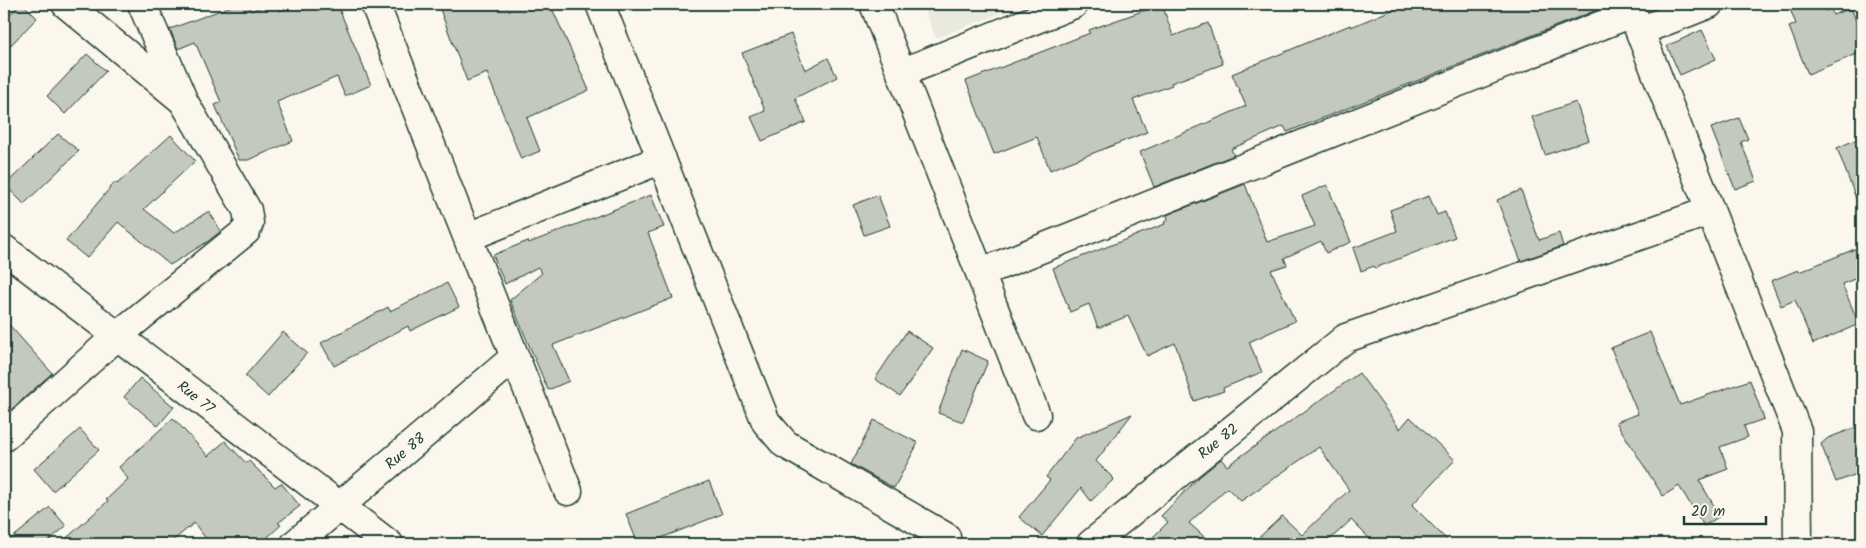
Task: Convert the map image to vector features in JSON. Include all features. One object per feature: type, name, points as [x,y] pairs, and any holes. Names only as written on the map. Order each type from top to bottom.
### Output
[{"type":"street","points":[[66,4],[184,102]]},
{"type":"street","points":[[4,436],[116,336],[246,232],[249,223],[247,210],[184,102],[142,4]]},
{"type":"street","points":[[375,4],[568,491]]},
{"type":"street","points":[[600,4],[766,422],[784,444],[946,537]]},
{"type":"street","points":[[874,4],[1036,415]]},
{"type":"street","points":[[901,73],[1074,4]]},
{"type":"street","points":[[980,273],[1633,16],[1709,4]]},
{"type":"street","points":[[1633,16],[1797,431],[1798,544]]},
{"type":"street","points":[[468,237],[662,159]]},
{"type":"street","name":"Rue 82","points":[[1090,544],[1346,338],[1710,211]]},
{"type":"street","name":"Rue 77","points":[[4,248],[389,544]]},
{"type":"street","name":"Rue 88","points":[[295,544],[515,357]]},
{"type":"shaded area","points":[[922,4],[1025,4],[936,38]]},
{"type":"building","points":[[20,4],[23,4],[37,18],[4,52],[4,21]]},
{"type":"building","points":[[237,4],[248,4],[251,11],[268,4],[277,4],[280,11],[297,4],[337,4],[371,85],[345,96],[337,77],[277,102],[293,141],[248,160],[239,160],[215,105],[221,102],[195,42],[178,49],[170,29]]},
{"type":"building","points":[[438,4],[550,4],[589,90],[527,118],[540,151],[521,159],[487,73],[467,81]]},
{"type":"building","points":[[1162,4],[1173,36],[1208,23],[1223,64],[1171,83],[1172,85],[1133,100],[1147,132],[1050,170],[1037,137],[994,154],[966,81],[1090,33],[1089,30]]},
{"type":"building","points":[[1406,4],[1612,4],[1287,132],[1284,126],[1231,149],[1234,155],[1154,187],[1140,152],[1246,106],[1232,74]]},
{"type":"building","points":[[1802,4],[1823,4],[1826,11],[1831,9],[1833,15],[1851,8],[1862,36],[1862,52],[1808,74],[1789,27],[1796,24],[1790,9]]},
{"type":"building","points":[[1702,30],[1716,59],[1680,75],[1667,46]]},
{"type":"building","points":[[791,34],[805,70],[828,58],[837,77],[795,98],[806,122],[762,141],[751,117],[765,111],[742,53]]},
{"type":"building","points":[[87,54],[106,71],[65,114],[47,96]]},
{"type":"building","points":[[1576,102],[1589,140],[1545,155],[1532,117]]},
{"type":"building","points":[[1739,118],[1748,139],[1741,142],[1756,181],[1735,189],[1711,128]]},
{"type":"building","points":[[58,134],[79,151],[24,204],[5,185]]},
{"type":"building","points":[[171,135],[195,161],[144,209],[174,233],[209,211],[221,231],[170,265],[118,222],[87,258],[66,241],[115,182],[117,184]]},
{"type":"building","points":[[1862,137],[1862,209],[1860,209],[1837,148]]},
{"type":"building","points":[[1245,184],[1267,242],[1315,226],[1302,196],[1327,185],[1351,242],[1326,253],[1321,241],[1284,258],[1287,265],[1271,270],[1295,321],[1249,342],[1262,372],[1223,388],[1224,391],[1194,401],[1175,343],[1147,356],[1128,316],[1098,328],[1089,304],[1070,312],[1053,268],[1165,224],[1164,222],[1168,220],[1167,215]]},
{"type":"building","points":[[1521,190],[1539,240],[1559,233],[1563,246],[1521,261],[1497,200]]},
{"type":"building","points":[[651,195],[664,227],[648,233],[673,298],[553,345],[569,381],[548,390],[510,300],[542,273],[538,267],[505,284],[493,255],[528,241],[529,243]]},
{"type":"building","points":[[878,195],[890,226],[864,235],[853,205]]},
{"type":"building","points":[[1429,196],[1437,215],[1445,212],[1455,237],[1375,268],[1374,266],[1361,271],[1353,248],[1397,231],[1390,210]]},
{"type":"building","points":[[1862,246],[1862,276],[1842,284],[1859,324],[1813,344],[1795,300],[1781,306],[1771,281],[1798,270],[1799,272]]},
{"type":"building","points":[[447,283],[459,307],[410,331],[408,326],[334,366],[321,343],[388,307],[390,311]]},
{"type":"building","points":[[4,319],[52,373],[4,416]]},
{"type":"building","points":[[907,331],[933,348],[900,396],[875,379]]},
{"type":"building","points":[[283,332],[307,353],[268,397],[245,376]]},
{"type":"building","points":[[1650,332],[1680,405],[1750,380],[1764,419],[1744,426],[1748,437],[1720,447],[1728,469],[1699,480],[1720,516],[1704,526],[1679,486],[1663,496],[1616,422],[1638,414],[1611,348]]},
{"type":"building","points":[[962,349],[988,361],[963,422],[938,413]]},
{"type":"building","points":[[1359,373],[1400,429],[1410,417],[1455,460],[1412,505],[1451,544],[1375,544],[1351,520],[1325,544],[1252,544],[1282,516],[1302,535],[1349,490],[1319,447],[1241,501],[1227,488],[1189,523],[1212,544],[1146,544],[1168,522],[1161,516],[1198,478],[1221,459],[1227,466]]},
{"type":"building","points":[[140,378],[174,407],[158,426],[124,397]]},
{"type":"building","points":[[1132,414],[1096,461],[1114,479],[1091,501],[1081,488],[1042,536],[1019,517],[1050,480],[1046,477],[1076,438]]},
{"type":"building","points":[[173,418],[208,456],[225,441],[246,463],[249,461],[275,487],[281,483],[300,506],[278,523],[281,525],[260,544],[210,544],[194,523],[169,544],[60,544],[108,501],[106,500],[128,479],[119,467]]},
{"type":"building","points":[[874,420],[918,443],[894,488],[851,464]]},
{"type":"building","points":[[1862,425],[1862,472],[1836,482],[1821,444],[1828,438]]},
{"type":"building","points":[[80,429],[99,450],[53,491],[34,469]]},
{"type":"building","points":[[709,481],[722,514],[646,544],[638,544],[626,514]]},
{"type":"building","points":[[50,507],[66,526],[45,544],[5,544]]}]
